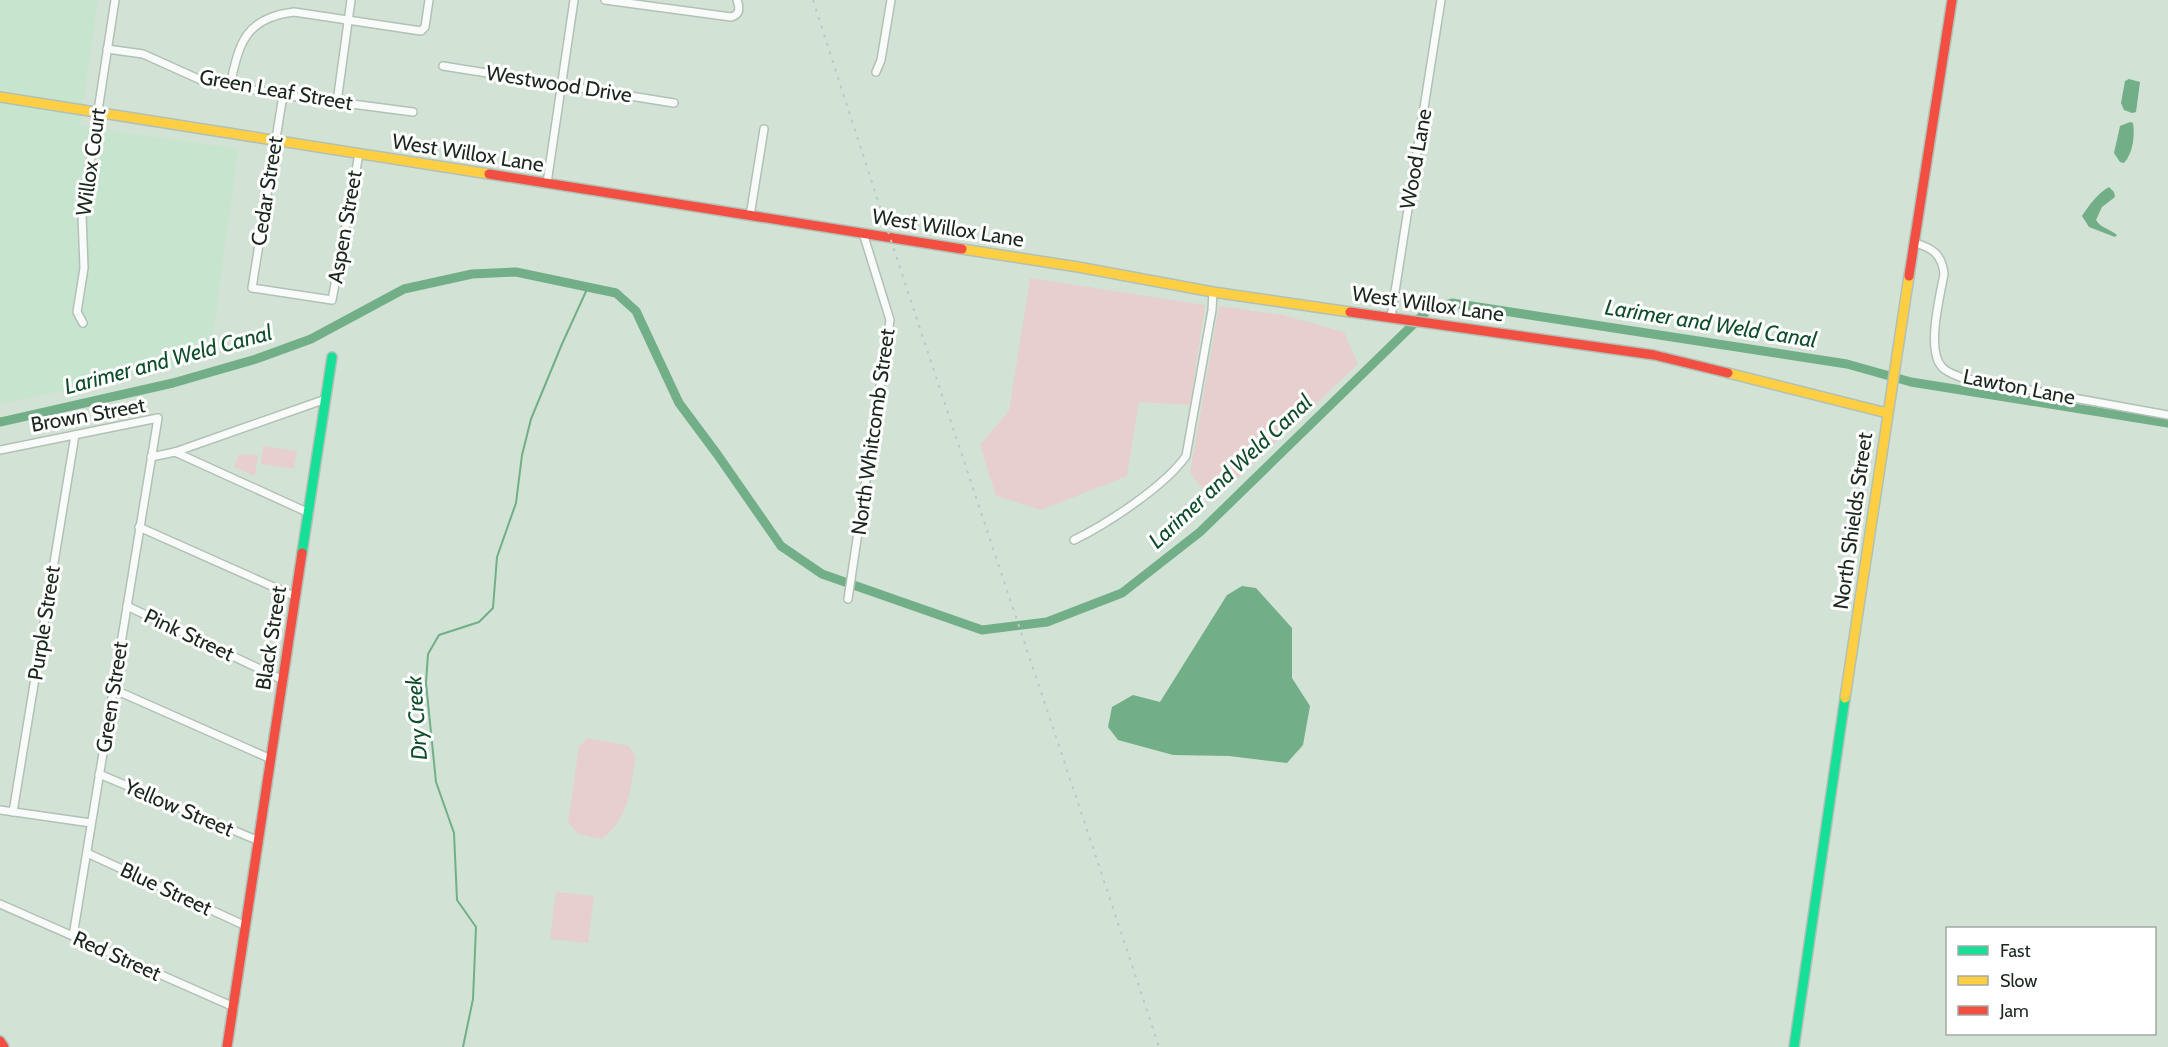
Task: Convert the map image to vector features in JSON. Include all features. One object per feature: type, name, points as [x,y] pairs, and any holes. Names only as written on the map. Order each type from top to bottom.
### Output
[{"type":"main road","name":"North Shields Street","points":[[1794,1047],[1887,413],[1952,0]]},
{"type":"main road","name":"West Willox Lane","points":[[0,97],[1078,267],[1213,292],[1654,355],[1887,413]]},
{"type":"main road","name":"Black Street","points":[[234,1007],[332,357]]},
{"type":"main road","points":[[227,1047],[234,1007]]},
{"type":"main road","points":[[0,1041],[4,1047]]},
{"type":"street","name":"Willox Court","points":[[83,323],[77,312],[84,268],[82,215],[115,0]]},
{"type":"street","points":[[338,102],[351,0]]},
{"type":"street","points":[[230,86],[240,45],[255,25],[274,14],[294,12],[421,31],[425,27],[429,0]]},
{"type":"street","points":[[547,183],[574,0]]},
{"type":"street","points":[[604,0],[731,17],[739,10],[737,0]]},
{"type":"street","points":[[876,72],[881,60],[891,0]]},
{"type":"street","name":"Wood Lane","points":[[1391,317],[1441,0]]},
{"type":"street","name":"Green Leaf Street","points":[[107,49],[143,54],[202,81],[283,95],[413,112]]},
{"type":"street","name":"Westwood Drive","points":[[443,66],[674,103]]},
{"type":"street","name":"Cedar Street","points":[[283,95],[252,288],[332,300]]},
{"type":"street","points":[[750,216],[764,129]]},
{"type":"street","name":"Aspen Street","points":[[332,300],[359,154]]},
{"type":"street","name":"North Whitcomb Street","points":[[848,599],[890,320],[863,234]]},
{"type":"street","name":"Lawton Lane","points":[[1915,243],[1932,248],[1940,256],[1943,265],[1944,274],[1934,344],[1937,359],[1942,368],[1963,378],[2168,415]]},
{"type":"street","points":[[1074,540],[1102,526],[1136,501],[1177,469],[1185,456],[1213,292]]},
{"type":"street","points":[[151,457],[175,452],[326,399]]},
{"type":"street","name":"Brown Street","points":[[0,450],[158,418],[151,457]]},
{"type":"street","name":"Purple Street","points":[[14,812],[75,435]]},
{"type":"street","points":[[175,452],[309,513]]},
{"type":"street","name":"Green Street","points":[[73,936],[151,457]]},
{"type":"street","points":[[140,527],[296,597]]},
{"type":"street","name":"Pink Street","points":[[127,606],[283,680]]},
{"type":"street","points":[[113,689],[271,759]]},
{"type":"street","name":"Yellow Street","points":[[99,774],[259,842]]},
{"type":"street","points":[[0,810],[92,823]]},
{"type":"street","name":"Blue Street","points":[[87,852],[246,926]]},
{"type":"street","name":"Red Street","points":[[0,904],[234,1007]]},
{"type":"shaded area","points":[[0,0],[98,0],[80,126],[238,149],[210,359],[0,404]]},
{"type":"shaded area","points":[[2129,79],[2140,82],[2136,112],[2132,113],[2124,110],[2121,103],[2125,81]]},
{"type":"shaded area","points":[[2133,123],[2133,144],[2124,163],[2120,162],[2114,153],[2120,126]]},
{"type":"shaded area","points":[[2109,187],[2115,197],[2102,207],[2096,220],[2117,235],[2115,237],[2089,227],[2082,216],[2094,200]]},
{"type":"shaded area","points":[[1030,278],[1205,305],[1190,405],[1139,402],[1127,476],[1041,510],[996,496],[980,445],[1009,411]]},
{"type":"shaded area","points":[[1219,306],[1283,315],[1344,332],[1358,364],[1213,501],[1190,473]]},
{"type":"shaded area","points":[[263,446],[297,451],[294,469],[261,464]]},
{"type":"shaded area","points":[[239,454],[258,455],[255,476],[234,467]]},
{"type":"shaded area","points":[[1242,586],[1256,588],[1292,628],[1292,678],[1310,706],[1303,745],[1287,763],[1229,756],[1173,755],[1118,740],[1108,727],[1112,707],[1133,695],[1160,702],[1227,595]]},
{"type":"shaded area","points":[[589,738],[629,746],[636,756],[630,791],[623,813],[611,831],[601,839],[578,834],[568,822],[579,746]]},
{"type":"shaded area","points":[[556,892],[594,896],[588,943],[550,939]]},
{"type":"waterway","name":"Larimer and Weld Canal","points":[[0,422],[173,383],[256,359],[311,339],[404,289],[472,274],[516,272],[616,293],[636,311],[679,403],[781,546],[822,574],[982,630],[1047,622],[1122,593],[1200,532],[1428,310],[1452,303],[1847,364],[1911,382],[2168,423]]},
{"type":"waterway","name":"Dry Creek","points":[[463,1047],[473,999],[476,927],[457,900],[454,833],[436,782],[426,683],[428,654],[439,635],[479,622],[493,608],[497,557],[516,503],[522,455],[531,419],[588,287]]},
{"type":"railway","points":[[813,0],[1159,1047]]},
{"type":"traffic: fast","points":[[302,553],[332,357]]},
{"type":"traffic: fast","points":[[1794,1047],[1845,698]]},
{"type":"traffic: slow","points":[[0,97],[489,174]]},
{"type":"traffic: slow","points":[[962,249],[1078,267],[1213,292],[1350,312]]},
{"type":"traffic: slow","points":[[1845,698],[1909,276]]},
{"type":"traffic: slow","points":[[1728,373],[1887,413]]},
{"type":"traffic: jam","points":[[1909,276],[1952,0]]},
{"type":"traffic: jam","points":[[489,174],[962,249]]},
{"type":"traffic: jam","points":[[1350,312],[1654,355],[1728,373]]},
{"type":"traffic: jam","points":[[227,1047],[302,553]]},
{"type":"traffic: jam","points":[[0,1041],[4,1047]]}]
